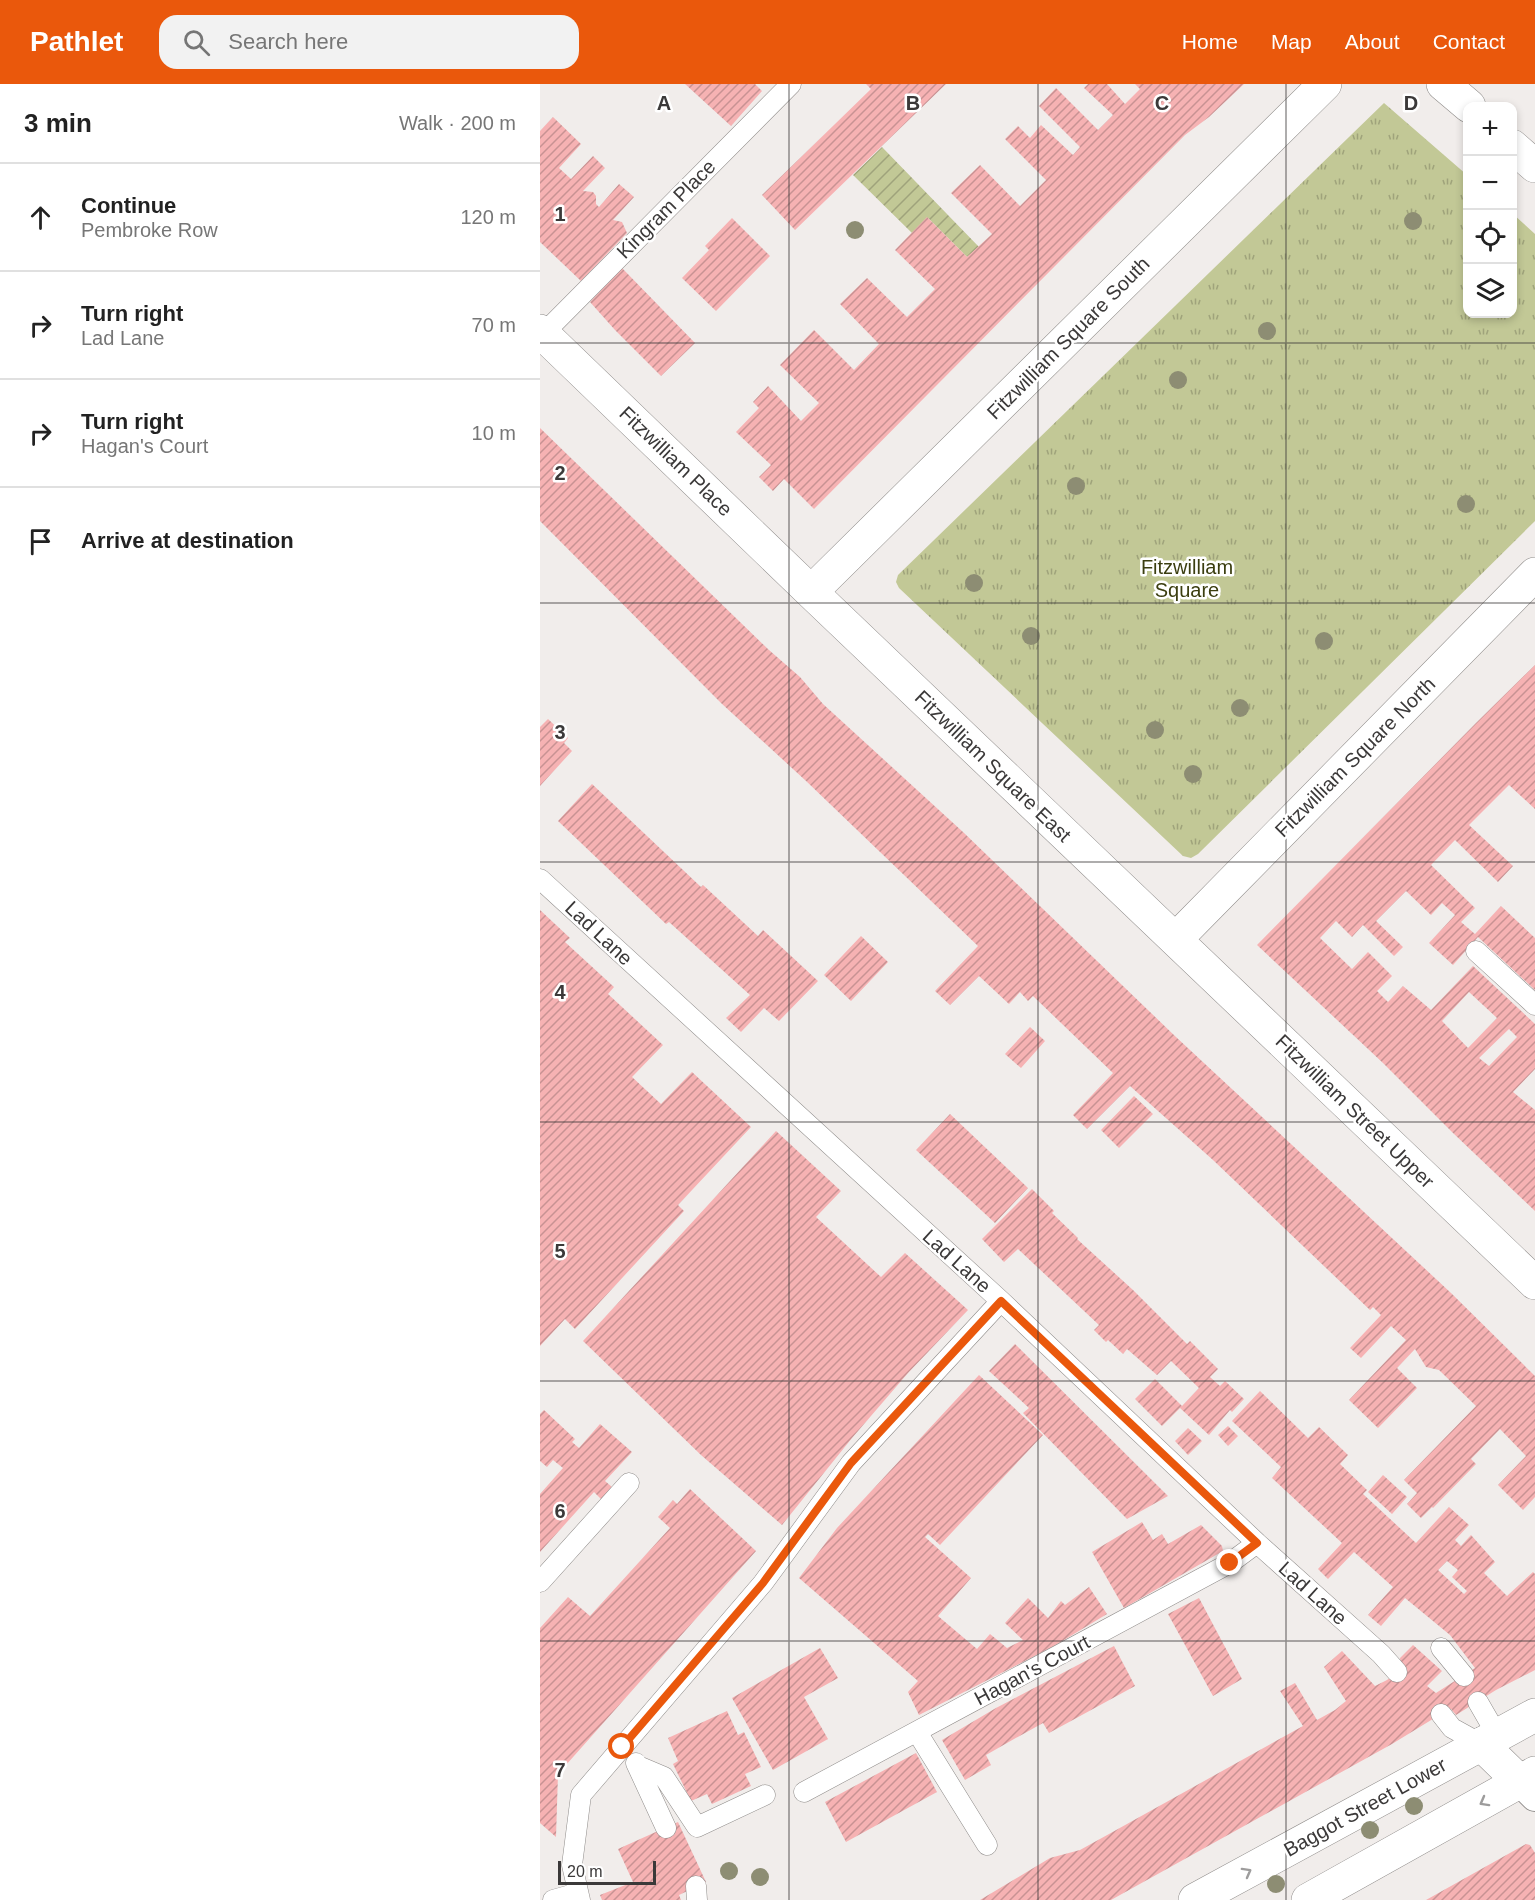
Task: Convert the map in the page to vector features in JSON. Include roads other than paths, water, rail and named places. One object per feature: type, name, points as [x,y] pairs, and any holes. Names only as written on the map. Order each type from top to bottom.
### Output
[{"type":"street","name":"Fitzwilliam Square South","points":[[811,592],[1325,84]]},
{"type":"street","points":[[1443,84],[1464,102]]},
{"type":"street","points":[[1517,150],[1535,166]]},
{"type":"street","name":"Fitzwilliam Place","points":[[541,334],[811,592]]},
{"type":"street","name":"Fitzwilliam Square North","points":[[1176,939],[1535,574]]},
{"type":"street","name":"Fitzwilliam Square East","points":[[811,592],[1176,939]]},
{"type":"street","name":"Fitzwilliam Street Upper","points":[[1176,939],[1535,1283]]},
{"type":"street","name":"Baggot Street Lower","points":[[1196,1900],[1535,1715]]},
{"type":"street","points":[[1308,1900],[1530,1784],[1489,1740]]},
{"type":"lane","name":"Kingram Place","points":[[541,334],[790,84]]},
{"type":"lane","name":"Lad Lane","points":[[540,879],[1001,1301],[1257,1543],[1382,1654],[1397,1672]]},
{"type":"lane","points":[[1476,951],[1535,1005]]},
{"type":"lane","points":[[553,1900],[579,1896],[572,1865],[581,1795],[763,1583],[851,1463],[1001,1301]]},
{"type":"lane","points":[[540,1582],[629,1483]]},
{"type":"lane","name":"Hagan's Court","points":[[804,1792],[1230,1563],[1257,1543]]},
{"type":"lane","points":[[1441,1648],[1464,1676]]},
{"type":"lane","points":[[1478,1702],[1489,1740]]},
{"type":"lane","points":[[1441,1714],[1452,1728],[1489,1740]]},
{"type":"lane","points":[[917,1732],[987,1845]]},
{"type":"lane","points":[[622,1747],[638,1766],[666,1827]]},
{"type":"lane","points":[[638,1766],[664,1777],[698,1827],[765,1795]]},
{"type":"park label","name":"Fitzwilliam Square","points":[[1187,578]]}]
